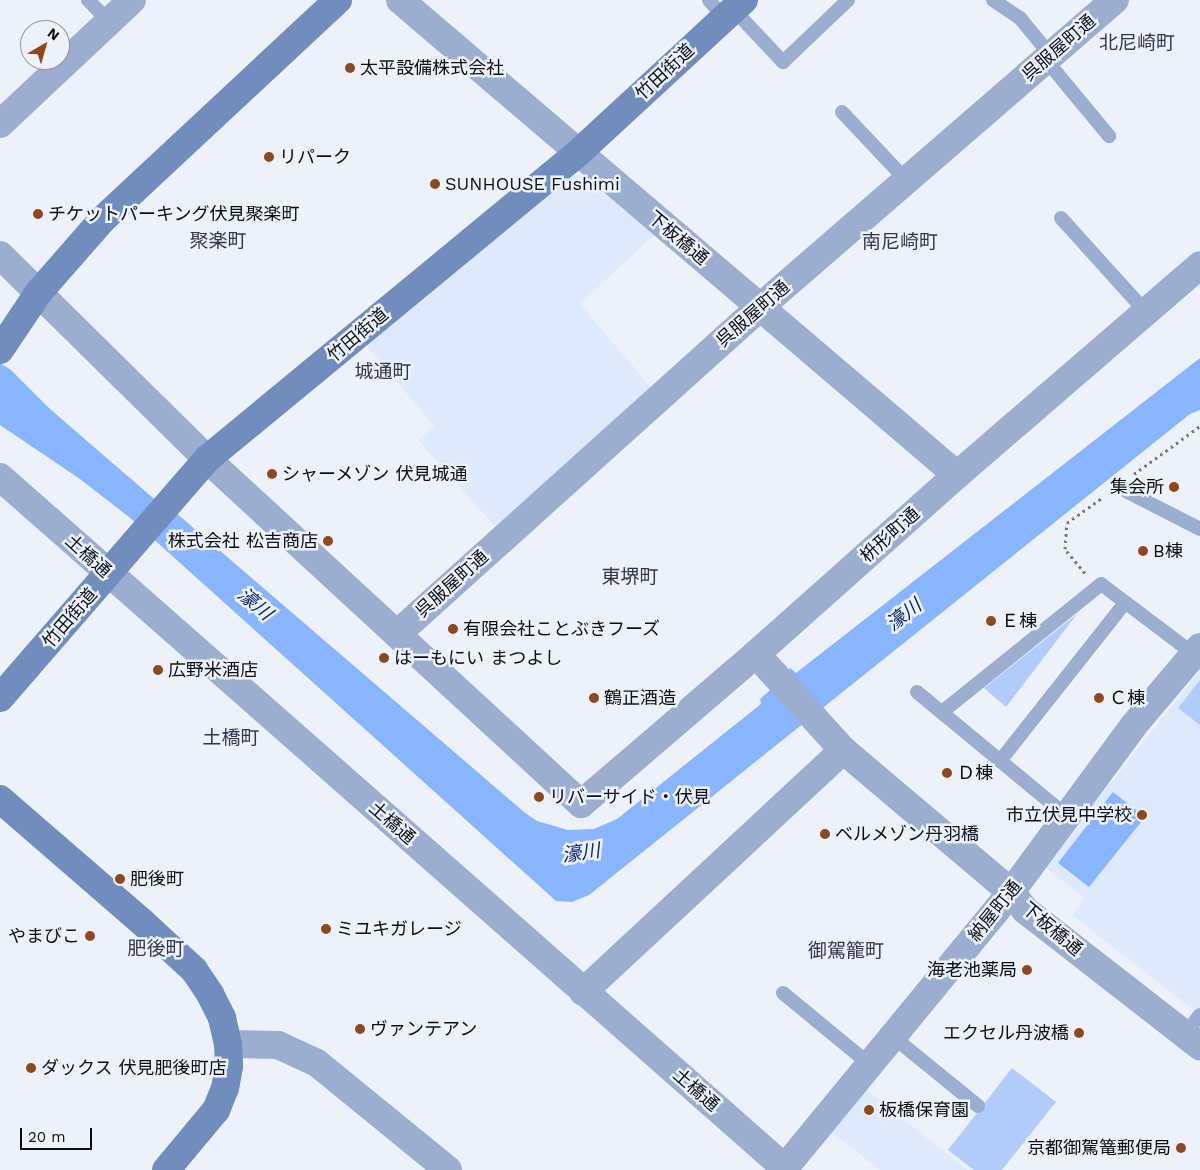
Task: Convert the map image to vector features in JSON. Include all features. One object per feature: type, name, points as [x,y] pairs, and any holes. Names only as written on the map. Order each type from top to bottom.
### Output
[{"type":"main road","points":[[4,344],[40,292],[115,207],[338,0]]},
{"type":"main road","name":"竹田街道","points":[[0,698],[178,490],[207,459],[578,153],[728,7]]},
{"type":"main road","points":[[0,799],[142,922],[194,970],[210,994],[222,1018],[228,1044],[228,1073],[216,1110],[166,1170]]},
{"type":"street","points":[[0,124],[132,0]]},
{"type":"street","name":"下板橋通","points":[[400,0],[957,475]]},
{"type":"street","name":"呉服屋町通","points":[[397,634],[759,308],[1115,0]]},
{"type":"street","points":[[0,255],[40,292],[207,459],[397,634]]},
{"type":"street","name":"枡形町通","points":[[397,634],[581,804],[756,654],[957,475],[1200,265]]},
{"type":"street","name":"土橋通","points":[[0,477],[784,1169]]},
{"type":"street","name":"納屋町通","points":[[784,1169],[1011,892],[1134,725],[1197,651]]},
{"type":"street","name":"下板橋通","points":[[756,654],[843,750],[1011,892],[1025,910],[1195,1032]]},
{"type":"street","points":[[583,992],[843,750]]},
{"type":"street","points":[[228,1044],[278,1046],[317,1063],[448,1170]]},
{"type":"lane","points":[[88,0],[109,22]]},
{"type":"lane","points":[[728,7],[783,62],[848,0]]},
{"type":"lane","points":[[993,0],[1020,18],[1048,58],[1109,136]]},
{"type":"lane","points":[[842,112],[907,181]]},
{"type":"lane","points":[[1061,218],[1146,312]]},
{"type":"lane","points":[[1118,487],[1200,529]]},
{"type":"lane","points":[[942,712],[1101,584],[1125,603],[1197,651]]},
{"type":"lane","points":[[1000,761],[1125,603]]},
{"type":"lane","points":[[917,692],[1067,816]]},
{"type":"lane","points":[[783,993],[869,1064]]},
{"type":"lane","points":[[892,1036],[978,1106]]},
{"type":"shaded area","points":[[588,174],[658,231],[580,304],[653,390],[498,530],[418,440],[434,426],[363,341],[562,178]]},
{"type":"shaded area","points":[[1077,614],[1006,707],[984,688]]},
{"type":"shaded area","name":"市立伏見中学校","points":[[1200,671],[1200,1015],[1072,915],[1085,898],[1044,866]]},
{"type":"shaded area","points":[[1200,680],[1200,725],[1178,708]]},
{"type":"shaded area","points":[[1012,1068],[1056,1102],[1002,1170],[974,1170],[948,1150]]},
{"type":"shaded area","name":"板橋保育園","points":[[864,1088],[967,1170],[880,1170],[830,1131]]},
{"type":"water","name":"濠川","points":[[1200,358],[1200,410],[1190,414],[589,895],[572,902],[556,901],[129,517],[80,479],[0,425],[0,363],[11,370],[50,409],[153,498],[175,512],[524,812],[537,821],[568,830],[594,829],[617,819],[761,704],[760,699],[788,674],[785,672],[791,668],[796,673]]},
{"type":"water","points":[[1113,792],[1145,817],[1089,887],[1058,863]]},
{"type":"place","name":"太平設備株式会社","points":[[350,68]]},
{"type":"place","name":"リパーク","points":[[269,157]]},
{"type":"place","name":"SUNHOUSE Fushimi","points":[[435,184]]},
{"type":"place","name":"チケットパーキング伏見聚楽町","points":[[38,214]]},
{"type":"place","name":"シャーメゾン 伏見城通","points":[[272,474]]},
{"type":"place","name":"集会所","points":[[1174,487]]},
{"type":"place","name":"株式会社 松吉商店","points":[[328,541]]},
{"type":"place","name":"B棟","points":[[1143,551]]},
{"type":"place","name":"Ｅ棟","points":[[991,621]]},
{"type":"place","name":"有限会社ことぶきフーズ","points":[[453,629]]},
{"type":"place","name":"はーもにい まつよし","points":[[384,658]]},
{"type":"place","name":"広野米酒店","points":[[158,670]]},
{"type":"place","name":"鶴正酒造","points":[[594,698]]},
{"type":"place","name":"Ｃ棟","points":[[1099,698]]},
{"type":"place","name":"Ｄ棟","points":[[947,773]]},
{"type":"place","name":"リバーサイド・伏見","points":[[539,797]]},
{"type":"place","name":"市立伏見中学校","points":[[1142,815]]},
{"type":"place","name":"ベルメゾン丹羽橋","points":[[825,834]]},
{"type":"place","name":"肥後町","points":[[120,879]]},
{"type":"place","name":"ミユキガレージ","points":[[326,929]]},
{"type":"place","name":"やまびこ","points":[[90,936]]},
{"type":"place","name":"海老池薬局","points":[[1027,970]]},
{"type":"place","name":"ヴァンテアン","points":[[360,1029]]},
{"type":"place","name":"エクセル丹波橋","points":[[1079,1033]]},
{"type":"place","name":"ダックス 伏見肥後町店","points":[[31,1068]]},
{"type":"place","name":"板橋保育園","points":[[869,1110]]},
{"type":"place","name":"京都御駕篭郵便局","points":[[1181,1148]]},
{"type":"district","name":"北尼崎町","points":[[1137,43]]},
{"type":"district","name":"聚楽町","points":[[218,241]]},
{"type":"district","name":"南尼崎町","points":[[900,242]]},
{"type":"district","name":"城通町","points":[[383,372]]},
{"type":"district","name":"東堺町","points":[[630,577]]},
{"type":"district","name":"土橋町","points":[[231,738]]},
{"type":"district","name":"肥後町","points":[[156,949]]},
{"type":"district","name":"御駕籠町","points":[[846,951]]}]
